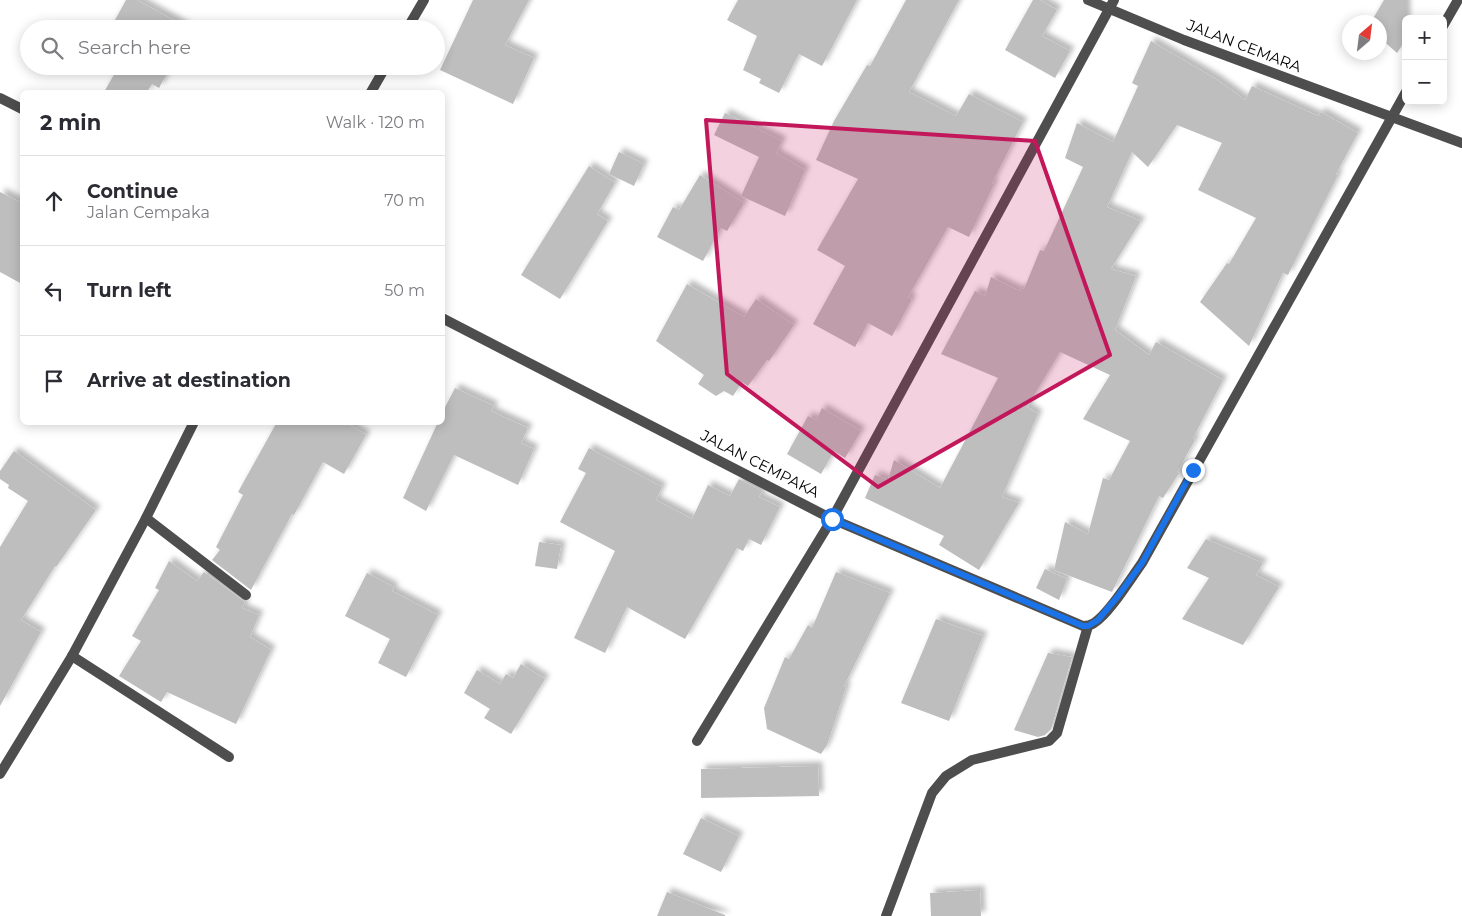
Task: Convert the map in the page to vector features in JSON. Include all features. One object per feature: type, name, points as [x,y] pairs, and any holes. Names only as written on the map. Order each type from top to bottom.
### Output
[{"type":"street","points":[[413,20],[424,0]]},
{"type":"street","name":"JALAN CEMARA","points":[[1088,0],[1111,5],[1184,40],[1462,143]]},
{"type":"street","points":[[1447,19],[1458,0]]},
{"type":"street","points":[[696,741],[832,519],[1111,5]]},
{"type":"street","points":[[371,90],[380,75]]},
{"type":"street","points":[[0,98],[20,107]]},
{"type":"street","points":[[886,916],[932,792],[946,776],[972,760],[1049,741],[1057,733],[1088,626],[1098,620],[1142,563],[1402,99]]},
{"type":"street","name":"JALAN CEMPAKA","points":[[445,320],[832,519],[1083,626],[1088,626]]},
{"type":"street","points":[[0,774],[72,656],[146,518],[192,425]]},
{"type":"street","points":[[146,518],[246,595]]},
{"type":"street","points":[[72,656],[229,758]]},
{"type":"highlighted area","points":[[706,120],[1035,141],[1110,355],[878,487],[727,374]]},
{"type":"building","points":[[126,0],[137,0],[174,20],[115,20]]},
{"type":"building","points":[[473,0],[529,0],[505,45],[534,58],[513,104],[445,72],[445,59]]},
{"type":"building","points":[[738,0],[857,0],[822,66],[799,54],[779,93],[759,83],[761,79],[743,70],[757,36],[727,20]]},
{"type":"building","points":[[906,0],[959,0],[909,92],[956,116],[969,94],[1023,122],[992,183],[994,184],[969,237],[948,227],[908,297],[912,299],[892,336],[868,323],[855,347],[813,324],[845,266],[817,250],[858,179],[816,160],[834,121],[867,65],[870,66]]},
{"type":"building","points":[[1033,0],[1040,0],[1057,10],[1042,36],[1070,51],[1055,78],[1005,50]]},
{"type":"building","points":[[1384,0],[1406,0],[1406,15],[1402,15],[1402,45],[1397,53],[1387,44],[1387,15],[1375,15]]},
{"type":"building","points":[[1151,41],[1216,79],[1245,100],[1252,86],[1318,116],[1321,112],[1358,133],[1336,174],[1338,175],[1288,275],[1283,273],[1249,346],[1200,302],[1227,263],[1229,264],[1256,218],[1198,190],[1222,143],[1177,125],[1148,167],[1132,152],[1107,207],[1141,221],[1111,269],[1136,276],[1115,330],[1149,355],[1156,342],[1223,380],[1193,438],[1195,440],[1177,472],[1179,473],[1163,498],[1159,496],[1112,592],[1054,570],[1065,522],[1088,534],[1103,478],[1109,480],[1130,441],[1083,419],[1110,375],[1060,352],[1027,407],[1038,414],[1002,497],[1019,503],[979,570],[939,545],[944,536],[865,498],[875,475],[888,480],[894,460],[940,488],[998,378],[941,354],[975,291],[985,296],[991,277],[1020,291],[1021,288],[1024,289],[1040,250],[1044,251],[1083,167],[1065,158],[1077,123],[1113,142],[1138,86],[1132,83]]},
{"type":"building","points":[[114,75],[166,75],[159,88],[152,84],[148,90],[105,90]]},
{"type":"building","points":[[725,113],[782,141],[776,153],[805,170],[785,216],[741,196],[759,157],[714,135]]},
{"type":"building","points":[[619,152],[644,164],[634,186],[609,174]]},
{"type":"building","points":[[589,166],[615,183],[597,214],[608,221],[560,299],[521,275]]},
{"type":"building","points":[[700,175],[744,203],[727,231],[721,228],[703,261],[657,237],[673,207],[679,210]]},
{"type":"building","points":[[0,192],[20,202],[20,283],[0,272]]},
{"type":"building","points":[[687,284],[744,317],[756,299],[794,325],[769,361],[767,360],[748,386],[742,382],[733,396],[724,391],[716,396],[698,384],[704,375],[656,341]]},
{"type":"building","points":[[455,388],[494,406],[491,411],[528,428],[521,443],[534,449],[518,485],[454,455],[426,511],[403,498],[437,425],[445,425],[445,407]]},
{"type":"building","points":[[822,408],[861,431],[845,458],[834,451],[821,474],[787,454],[808,416],[816,420]]},
{"type":"building","points":[[275,425],[350,425],[366,435],[344,474],[323,462],[294,515],[292,514],[251,590],[212,560],[220,550],[216,547],[243,495],[238,492]]},
{"type":"building","points":[[589,448],[662,487],[656,500],[692,519],[708,485],[730,496],[739,479],[762,491],[759,497],[780,507],[761,545],[749,539],[743,551],[737,548],[685,639],[627,607],[605,653],[574,638],[615,551],[560,522],[586,473],[578,469]]},
{"type":"building","points":[[14,451],[96,510],[55,566],[21,620],[41,632],[0,706],[0,547],[28,501],[8,488],[9,485],[0,479],[0,471]]},
{"type":"building","points":[[1206,539],[1263,563],[1256,575],[1279,587],[1243,645],[1182,619],[1209,578],[1187,568]]},
{"type":"building","points":[[539,542],[561,545],[557,569],[535,566]]},
{"type":"building","points":[[169,561],[197,581],[204,572],[245,602],[242,608],[259,615],[250,637],[271,650],[236,724],[167,692],[161,702],[119,676],[141,641],[132,636],[159,590],[155,588]]},
{"type":"building","points":[[1045,569],[1067,579],[1059,600],[1036,588]]},
{"type":"building","points":[[836,572],[890,593],[844,686],[846,687],[827,745],[821,754],[767,729],[764,708],[785,657],[789,659],[808,625],[812,628]]},
{"type":"building","points":[[367,573],[394,587],[392,591],[438,615],[406,677],[378,663],[390,639],[345,616]]},
{"type":"building","points":[[936,619],[983,636],[949,721],[901,703]]},
{"type":"building","points":[[1048,653],[1072,657],[1051,729],[1045,735],[1038,737],[1014,730]]},
{"type":"building","points":[[521,664],[545,679],[511,734],[484,718],[490,709],[464,693],[477,670],[500,684],[506,674],[513,678]]},
{"type":"building","points":[[818,766],[819,796],[701,798],[701,769]]},
{"type":"building","points":[[701,818],[739,836],[721,872],[683,854]]},
{"type":"building","points":[[980,890],[981,916],[931,916],[930,893]]},
{"type":"building","points":[[667,892],[725,915],[725,916],[657,916]]},
{"type":"route","points":[[832,519],[1083,626],[1088,626],[1098,620],[1142,563],[1193,470]]}]
